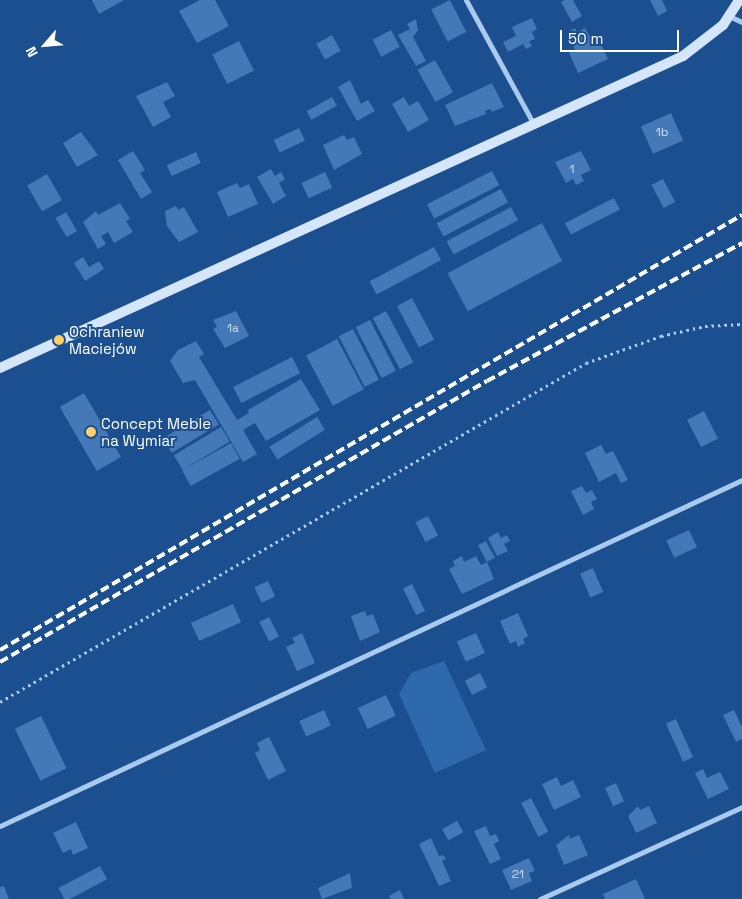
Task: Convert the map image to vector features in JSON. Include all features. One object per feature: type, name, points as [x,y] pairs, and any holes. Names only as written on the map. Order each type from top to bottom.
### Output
[{"type":"street","points":[[466,0],[533,123]]},
{"type":"street","points":[[0,368],[682,56],[713,35],[729,16],[735,2]]},
{"type":"street","points":[[729,16],[742,22]]},
{"type":"street","points":[[0,826],[742,480]]},
{"type":"street","points":[[540,899],[742,807]]},
{"type":"path","points":[[0,702],[586,363],[661,336],[705,326],[742,324]]},
{"type":"shaded area","points":[[444,661],[486,750],[435,773],[399,694],[411,673]]},
{"type":"building","points":[[92,0],[124,0],[99,14]]},
{"type":"building","points":[[200,0],[215,0],[229,26],[197,43],[179,11]]},
{"type":"building","points":[[450,0],[466,32],[448,42],[431,10]]},
{"type":"building","points":[[573,0],[582,16],[572,22],[561,2]]},
{"type":"building","points":[[650,0],[662,0],[667,11],[658,16]]},
{"type":"building","points":[[532,18],[537,29],[532,32],[535,39],[529,41],[532,46],[526,49],[523,44],[508,52],[503,42],[516,36],[512,27]]},
{"type":"building","points":[[416,19],[418,30],[413,37],[426,61],[416,66],[398,35],[410,29],[407,24]]},
{"type":"building","points":[[575,28],[577,33],[585,28],[593,42],[599,40],[608,59],[578,73],[569,53],[575,50],[568,32]]},
{"type":"building","points":[[391,30],[400,47],[381,57],[372,40]]},
{"type":"building","points":[[332,35],[341,51],[325,59],[316,44]]},
{"type":"building","points":[[239,41],[254,70],[227,84],[212,55]]},
{"type":"building","points":[[435,60],[453,92],[435,102],[418,70]]},
{"type":"building","points":[[350,80],[361,104],[368,100],[375,111],[357,121],[338,87]]},
{"type":"building","points":[[167,82],[175,96],[163,102],[171,117],[153,127],[136,96]]},
{"type":"building","points":[[492,83],[504,107],[492,112],[490,109],[485,111],[486,114],[455,126],[445,105]]},
{"type":"building","points":[[332,97],[337,106],[311,120],[307,111]]},
{"type":"building","points":[[404,97],[409,106],[418,101],[429,120],[408,132],[392,104]]},
{"type":"building","points":[[671,113],[683,140],[653,154],[641,126]]},
{"type":"building","points":[[299,128],[305,141],[280,153],[274,140]]},
{"type":"building","points":[[81,132],[98,155],[77,167],[63,143]]},
{"type":"building","points":[[344,135],[347,140],[354,137],[362,154],[334,170],[323,145]]},
{"type":"building","points":[[133,151],[145,170],[140,173],[152,192],[141,199],[118,160]]},
{"type":"building","points":[[581,151],[591,170],[581,175],[584,181],[576,185],[573,179],[566,183],[555,162]]},
{"type":"building","points":[[196,152],[201,163],[172,176],[167,165]]},
{"type":"building","points":[[271,169],[275,176],[281,172],[285,179],[279,183],[286,196],[273,204],[257,177]]},
{"type":"building","points":[[492,171],[499,185],[434,218],[427,204]]},
{"type":"building","points":[[325,172],[332,187],[309,198],[301,183]]},
{"type":"building","points":[[47,174],[62,200],[42,211],[27,186]]},
{"type":"building","points":[[663,179],[675,202],[664,208],[652,185]]},
{"type":"building","points":[[237,183],[240,188],[249,184],[258,204],[228,217],[217,192]]},
{"type":"building","points":[[501,189],[508,202],[444,237],[437,223]]},
{"type":"building","points":[[614,198],[620,210],[571,235],[565,223]]},
{"type":"building","points":[[120,203],[130,219],[126,221],[133,232],[114,243],[108,232],[101,236],[106,244],[98,249],[83,222],[96,211],[98,215]]},
{"type":"building","points":[[176,206],[178,210],[184,207],[198,232],[179,242],[167,226],[165,211]]},
{"type":"building","points":[[511,207],[518,220],[454,255],[447,241]]},
{"type":"building","points":[[66,212],[77,231],[67,237],[56,218]]},
{"type":"building","points":[[542,223],[562,261],[468,311],[448,273]]},
{"type":"building","points":[[434,247],[441,260],[377,295],[370,281]]},
{"type":"building","points":[[83,257],[89,267],[99,261],[104,269],[85,281],[74,263]]},
{"type":"building","points":[[412,298],[434,339],[419,347],[397,306]]},
{"type":"building","points":[[236,311],[249,336],[225,348],[213,329],[217,327],[213,320]]},
{"type":"building","points":[[386,311],[413,362],[400,369],[373,318]]},
{"type":"building","points":[[370,320],[396,371],[382,378],[356,327]]},
{"type":"building","points":[[353,329],[379,380],[365,387],[339,336]]},
{"type":"building","points":[[337,339],[364,389],[333,406],[306,355]]},
{"type":"building","points":[[196,341],[204,354],[199,357],[237,420],[249,413],[248,410],[301,379],[320,410],[266,441],[255,423],[243,430],[257,454],[243,462],[195,380],[183,383],[170,361],[178,350]]},
{"type":"building","points":[[292,357],[300,373],[241,403],[233,387]]},
{"type":"building","name":"Concept Meble na Wymiar","points":[[84,393],[121,457],[97,471],[60,407]]},
{"type":"building","points":[[210,410],[219,425],[172,453],[163,438]]},
{"type":"building","points":[[704,411],[718,439],[701,447],[687,420]]},
{"type":"building","points":[[317,417],[325,430],[277,459],[270,447]]},
{"type":"building","points":[[221,427],[230,442],[183,470],[174,455]]},
{"type":"building","points":[[231,443],[240,459],[191,486],[182,470]]},
{"type":"building","points":[[601,445],[606,454],[613,451],[628,480],[621,483],[616,473],[599,482],[585,453]]},
{"type":"building","points":[[582,486],[586,493],[592,490],[597,499],[591,502],[594,509],[583,515],[571,491]]},
{"type":"building","points":[[428,516],[438,536],[426,542],[416,522]]},
{"type":"building","points":[[689,530],[697,547],[674,558],[666,541]]},
{"type":"building","points":[[498,532],[501,538],[507,535],[510,541],[504,544],[508,551],[497,556],[488,538]]},
{"type":"building","points":[[486,541],[495,558],[487,562],[478,545]]},
{"type":"building","points":[[462,556],[464,562],[476,556],[481,565],[487,562],[494,579],[462,594],[449,569],[455,566],[453,561]]},
{"type":"building","points":[[593,568],[603,592],[590,597],[580,573]]},
{"type":"building","points":[[268,581],[275,596],[262,603],[254,587]]},
{"type":"building","points":[[412,584],[425,611],[416,615],[403,588]]},
{"type":"building","points":[[233,604],[241,622],[199,641],[191,623]]},
{"type":"building","points":[[365,611],[367,616],[373,614],[380,632],[360,641],[351,616]]},
{"type":"building","points":[[518,613],[528,636],[523,639],[525,643],[518,647],[516,641],[510,644],[500,621]]},
{"type":"building","points":[[269,617],[279,637],[269,642],[259,622]]},
{"type":"building","points":[[302,633],[315,663],[297,671],[286,647],[295,643],[292,638]]},
{"type":"building","points":[[476,633],[485,653],[466,662],[457,642]]},
{"type":"building","points":[[480,673],[487,687],[472,695],[465,681]]},
{"type":"building","points":[[386,695],[396,716],[368,729],[358,708]]},
{"type":"building","points":[[324,710],[331,726],[306,737],[299,721]]},
{"type":"building","points":[[734,710],[742,727],[742,739],[736,742],[723,715]]},
{"type":"building","points":[[41,716],[66,768],[40,781],[15,729]]},
{"type":"building","points":[[676,719],[693,757],[683,762],[666,723]]},
{"type":"building","points":[[269,737],[286,771],[268,780],[255,753],[260,750],[257,743]]},
{"type":"building","points":[[703,769],[707,778],[720,772],[729,789],[708,799],[695,773]]},
{"type":"building","points":[[557,777],[561,786],[573,780],[581,797],[554,810],[542,784]]},
{"type":"building","points":[[616,783],[624,801],[613,806],[605,788]]},
{"type":"building","points":[[531,798],[548,832],[538,837],[521,803]]},
{"type":"building","points":[[638,806],[640,810],[649,806],[657,823],[636,833],[628,816]]},
{"type":"building","points":[[457,821],[463,832],[448,841],[442,829]]},
{"type":"building","points":[[76,822],[88,848],[73,855],[71,849],[63,853],[53,833]]},
{"type":"building","points":[[486,826],[490,836],[496,834],[499,841],[494,844],[501,859],[490,864],[474,831]]},
{"type":"building","points":[[569,835],[570,839],[579,835],[588,855],[564,865],[556,845]]},
{"type":"building","points":[[431,838],[439,856],[443,855],[446,859],[442,861],[451,881],[439,886],[419,844]]},
{"type":"building","points":[[529,858],[535,871],[529,873],[532,881],[511,890],[502,870]]},
{"type":"building","points":[[100,866],[107,879],[70,899],[64,899],[59,888]]},
{"type":"building","points":[[350,873],[352,888],[322,899],[318,888]]},
{"type":"building","points":[[636,879],[645,899],[605,899],[603,894]]},
{"type":"building","points":[[4,886],[9,899],[0,899],[0,887]]},
{"type":"building","points":[[400,890],[404,899],[391,899],[389,896]]},
{"type":"railway","points":[[0,650],[742,215]]},
{"type":"railway","points":[[0,662],[487,381],[742,243]]},
{"type":"place","name":"Ochraniew Maciejów","points":[[59,340]]},
{"type":"place","name":"Concept Meble na Wymiar","points":[[91,432]]}]
